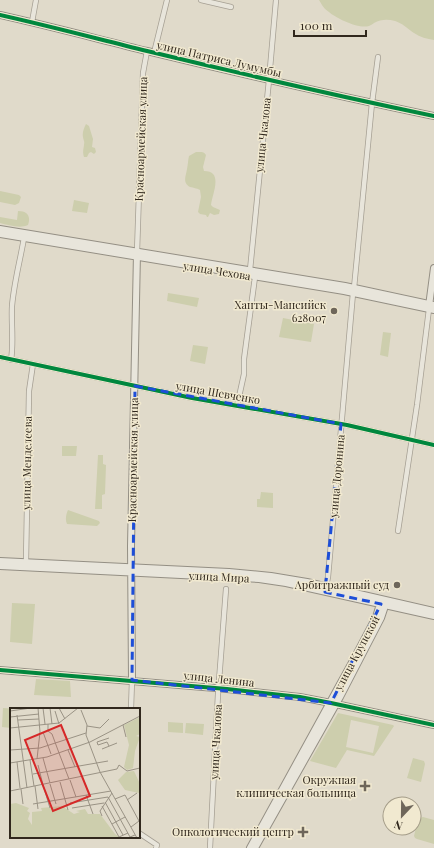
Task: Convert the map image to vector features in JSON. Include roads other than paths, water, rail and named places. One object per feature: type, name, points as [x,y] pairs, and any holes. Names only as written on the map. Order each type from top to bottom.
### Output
[{"type":"main road","name":"улица Патриса Лумумбы","points":[[0,14],[154,53],[434,116]]},
{"type":"main road","name":"улица Чехова","points":[[0,229],[24,236]]},
{"type":"main road","name":"улица Чехова","points":[[0,234],[24,236],[250,270],[432,307]]},
{"type":"main road","name":"улица Чехова","points":[[137,254],[255,277],[353,290]]},
{"type":"main road","name":"Красноармейская улица","points":[[132,680],[131,570],[137,254]]},
{"type":"main road","points":[[432,307],[434,268]]},
{"type":"main road","points":[[250,270],[255,277]]},
{"type":"main road","name":"улица Мира","points":[[0,561],[26,565]]},
{"type":"main road","name":"улица Мира","points":[[0,566],[26,565],[271,576],[384,602],[434,611]]},
{"type":"main road","name":"улица Мира","points":[[384,602],[434,616]]},
{"type":"main road","name":"улица Крупской","points":[[255,848],[333,703],[384,602]]},
{"type":"main road","name":"улица Ленина","points":[[0,670],[132,680],[300,697],[434,725]]},
{"type":"main road","name":"улица Крупской","points":[[250,848],[333,703]]},
{"type":"street","points":[[32,22],[36,0]]},
{"type":"street","points":[[154,53],[168,0]]},
{"type":"street","points":[[201,0],[231,7]]},
{"type":"street","name":"улица Чкалова","points":[[250,270],[276,0]]},
{"type":"street","name":"Красноармейская улица","points":[[137,254],[143,73],[147,51]]},
{"type":"street","name":"улица Доронина","points":[[326,589],[329,571],[353,290],[378,57]]},
{"type":"street","points":[[12,360],[13,301],[24,236]]},
{"type":"street","points":[[237,406],[244,374],[244,358],[255,277]]},
{"type":"street","points":[[398,531],[432,307]]},
{"type":"street","name":"улица Шевченко","points":[[0,357],[192,398],[341,424],[434,445]]},
{"type":"street","name":"улица Менделеева","points":[[26,565],[28,392],[33,364]]},
{"type":"street","name":"улица Чкалова","points":[[210,848],[218,688],[226,589]]},
{"type":"street","name":"Красноармейская улица","points":[[131,708],[132,680]]},
{"type":"street","points":[[140,834],[158,847]]},
{"type":"place","name":"Ханты-Мансийск 628007","points":[[334,311]]},
{"type":"place","name":"Арбитражный суд","points":[[397,585]]},
{"type":"place","name":"Окружная клиническая больница","points":[[365,786]]},
{"type":"place","name":"Онкологический центр","points":[[303,832]]}]
